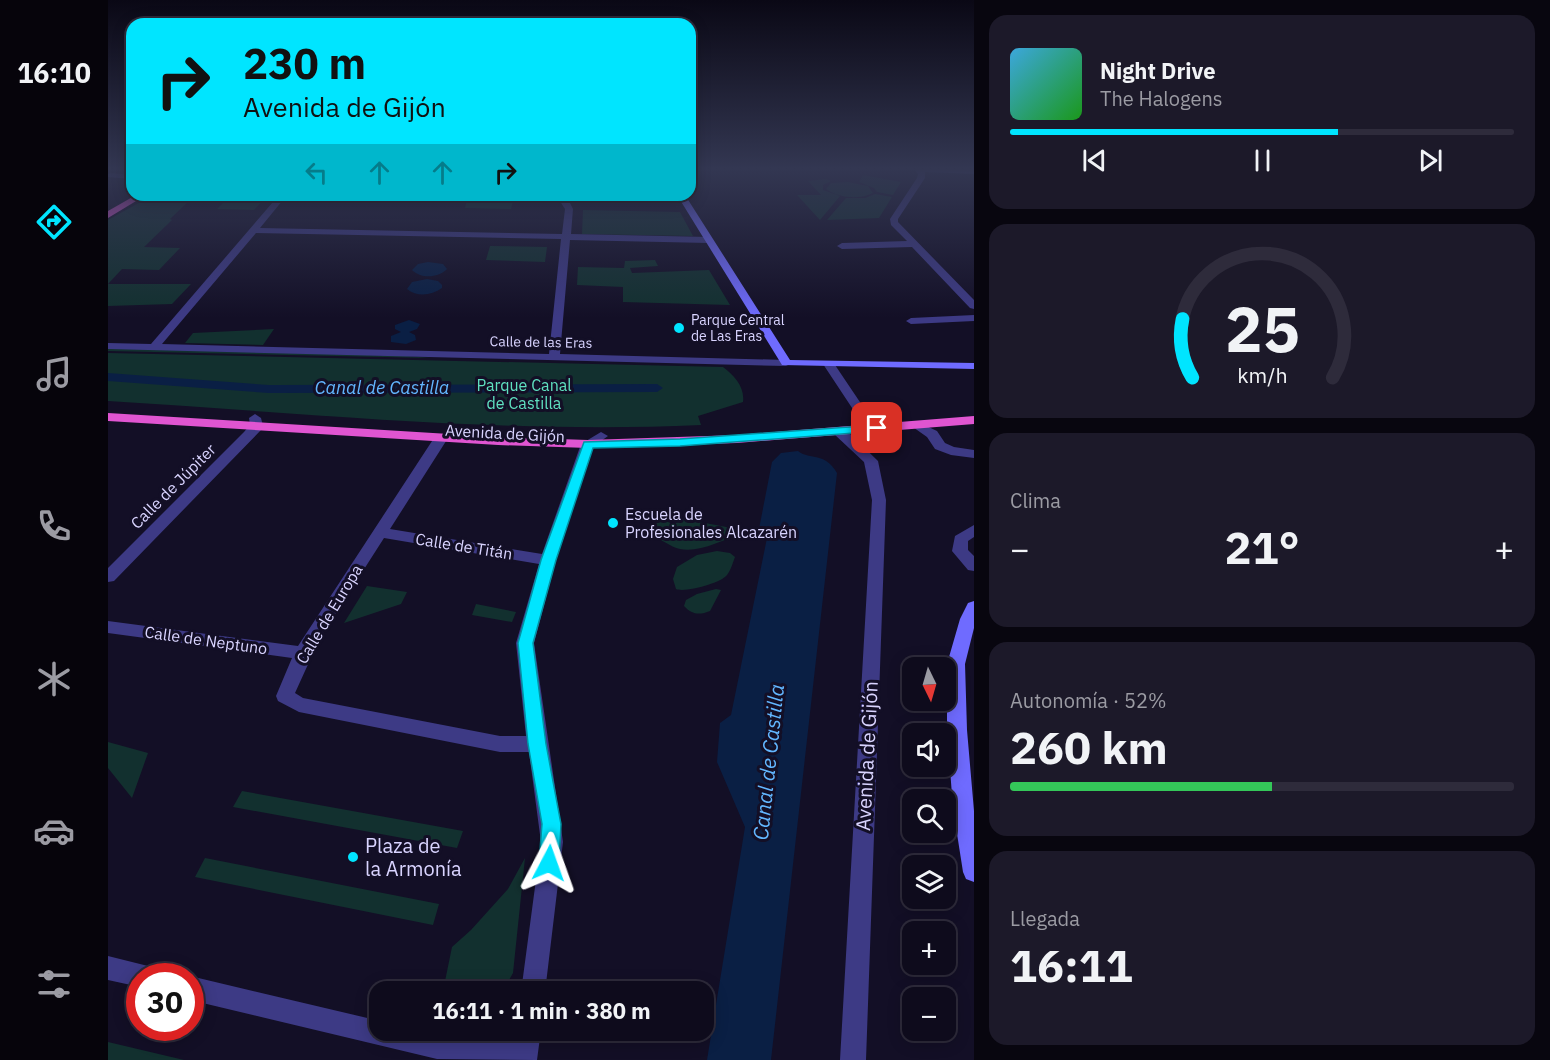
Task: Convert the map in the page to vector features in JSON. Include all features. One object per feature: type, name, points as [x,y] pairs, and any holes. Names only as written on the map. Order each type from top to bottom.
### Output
[{"type":"highway","name":"Avenida de Gijón","points":[[108,409],[441,438],[691,442],[974,420]]},
{"type":"highway","name":"Avenida de Gijón","points":[[108,417],[398,427],[594,440],[974,411]]},
{"type":"highway","points":[[916,425],[974,428]]},
{"type":"main road","points":[[696,219],[786,363]]},
{"type":"main road","name":"Calle de las Eras","points":[[786,363],[974,368]]},
{"type":"main road","points":[[974,608],[956,664],[957,730],[963,808],[974,872]]},
{"type":"street","points":[[154,347],[262,219]]},
{"type":"street","points":[[554,358],[567,237],[565,219]]},
{"type":"street","points":[[894,219],[897,228],[974,306]]},
{"type":"street","points":[[253,230],[709,240]]},
{"type":"street","points":[[842,246],[913,244]]},
{"type":"street","points":[[959,291],[974,291]]},
{"type":"street","points":[[911,321],[974,318]]},
{"type":"street","name":"Calle de las Eras","points":[[108,346],[786,363]]},
{"type":"street","points":[[829,364],[866,420]]},
{"type":"street","name":"Calle de Júpiter","points":[[108,578],[256,422]]},
{"type":"street","points":[[916,425],[932,434],[939,446],[951,451],[974,454]]},
{"type":"street","name":"Avenida de Gijón","points":[[839,431],[871,460],[879,500],[854,1060]]},
{"type":"street","name":"Calle de Europa","points":[[441,438],[303,653],[285,696],[299,705],[500,744],[537,744]]},
{"type":"street","points":[[534,981],[552,842],[525,643],[548,560],[594,440]]},
{"type":"street","points":[[974,530],[960,540],[960,551],[974,566]]},
{"type":"street","name":"Calle de Titán","points":[[380,532],[548,560]]},
{"type":"street","name":"Calle de Neptuno","points":[[108,627],[303,653]]},
{"type":"street","points":[[108,968],[126,972]]},
{"type":"street","points":[[204,992],[436,1053],[526,1047]]},
{"type":"green space","points":[[583,219],[684,219],[693,236],[582,234]]},
{"type":"green space","points":[[108,220],[172,220],[144,247],[180,248],[159,270],[122,269],[108,284]]},
{"type":"green space","points":[[490,246],[547,247],[545,262],[486,260]]},
{"type":"green space","points":[[655,260],[658,266],[630,268],[632,273],[709,270],[730,305],[623,302],[623,287],[577,285],[578,267],[624,268],[625,261]]},
{"type":"green space","points":[[108,284],[191,284],[172,304],[108,306]]},
{"type":"green space","points":[[274,329],[263,345],[185,343],[193,333]]},
{"type":"green space","points":[[108,348],[406,356],[431,358],[108,351]]},
{"type":"green space","name":"Parque Canal de Castilla","points":[[108,353],[723,367],[738,382],[743,402],[698,416],[701,425],[553,427],[404,421],[108,401]]},
{"type":"green space","points":[[654,511],[658,514],[742,530],[740,534],[711,545],[695,549],[680,549],[650,536]]},
{"type":"green space","points":[[717,551],[730,553],[735,557],[727,575],[703,586],[687,590],[676,589],[673,579],[677,567],[697,555]]},
{"type":"green space","points":[[367,586],[407,592],[401,604],[344,623]]},
{"type":"green space","points":[[716,589],[721,590],[710,611],[696,613],[684,606],[686,600],[697,594]]},
{"type":"green space","points":[[476,604],[516,612],[512,622],[472,615]]},
{"type":"green space","points":[[108,742],[148,753],[132,798],[108,768]]},
{"type":"green space","points":[[242,791],[463,831],[457,848],[233,807]]},
{"type":"green space","points":[[205,858],[439,904],[433,925],[195,877]]},
{"type":"green space","points":[[525,858],[513,973],[508,981],[445,981],[452,947],[471,930],[508,889]]},
{"type":"green space","points":[[108,1042],[184,1060],[108,1060]]},
{"type":"water","points":[[428,262],[443,264],[447,269],[430,276],[420,275],[412,270],[418,264]]},
{"type":"water","points":[[427,279],[438,281],[442,288],[433,293],[424,294],[407,289],[412,282]]},
{"type":"water","points":[[409,320],[420,324],[417,329],[409,332],[415,335],[416,340],[406,344],[391,342],[391,336],[401,332],[395,329],[395,325]]},
{"type":"water","points":[[798,451],[822,459],[837,473],[771,1060],[707,1060],[710,1041],[714,1041],[714,1017],[745,827],[717,762],[720,723],[731,715],[767,538],[759,529],[772,462],[781,453]]},
{"type":"waterway","name":"Canal de Castilla","points":[[108,377],[269,389],[657,388]]},
{"type":"place","name":"Parque Central de Las Eras","points":[[679,328]]},
{"type":"place","name":"Escuela de Profesionales Alcazarén","points":[[613,523]]},
{"type":"place","name":"Plaza de la Armonía","points":[[353,857]]},
{"type":"route","points":[[549,863],[552,842],[551,824],[537,744],[525,643],[548,560],[588,444],[680,443],[877,428]]}]
